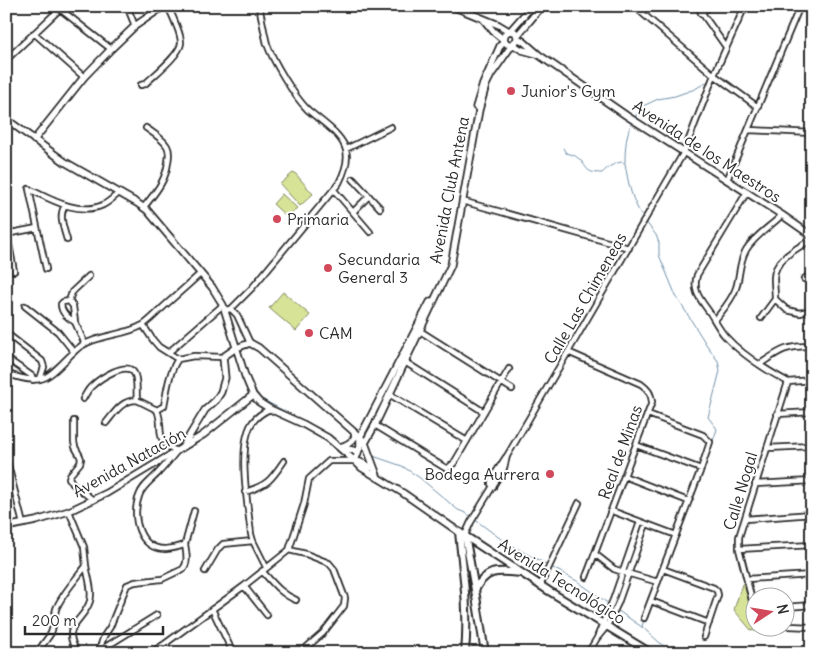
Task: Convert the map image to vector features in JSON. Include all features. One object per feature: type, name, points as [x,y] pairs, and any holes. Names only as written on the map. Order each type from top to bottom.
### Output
[{"type":"main road","name":"Avenida Tecnológico","points":[[462,533],[540,586],[651,653]]},
{"type":"main road","points":[[462,533],[476,593],[485,653]]},
{"type":"main road","points":[[462,533],[467,634],[465,653]]},
{"type":"main road","points":[[476,593],[484,577],[495,572],[522,574]]},
{"type":"main road","points":[[465,595],[476,593]]},
{"type":"main road","points":[[467,634],[472,631],[478,632],[485,653]]},
{"type":"street","points":[[127,6],[135,26]]},
{"type":"street","points":[[34,140],[84,77],[111,49],[135,26],[166,6],[171,12],[181,42],[174,56],[145,84],[141,85]]},
{"type":"street","points":[[232,309],[252,288],[334,190],[344,171],[346,149],[342,140],[306,107],[294,93],[270,50],[259,6]]},
{"type":"street","points":[[452,6],[514,32],[517,37]]},
{"type":"street","points":[[504,40],[504,36],[532,6]]},
{"type":"street","points":[[484,20],[507,44],[512,45],[542,6]]},
{"type":"street","points":[[634,6],[714,75],[758,106]]},
{"type":"street","points":[[697,6],[726,47]]},
{"type":"street","points":[[701,13],[710,6]]},
{"type":"street","name":"Calle Las Chimeneas","points":[[462,533],[493,487],[504,468],[507,456],[684,152],[714,75],[745,6]]},
{"type":"street","points":[[727,180],[800,6]]},
{"type":"street","points":[[6,60],[62,8],[111,49]]},
{"type":"street","points":[[34,33],[84,77]]},
{"type":"street","name":"Avenida de los Maestros","points":[[517,37],[627,116],[782,215],[812,237]]},
{"type":"street","name":"Avenida Club Antena","points":[[360,437],[448,264],[478,98],[482,84],[504,40]]},
{"type":"street","name":"Avenida de los Maestros","points":[[512,45],[522,50],[539,54]]},
{"type":"street","name":"Avenida Club Antena","points":[[354,461],[375,425],[451,265],[481,101],[491,75],[512,45]]},
{"type":"street","points":[[6,119],[76,169],[144,207],[212,287],[224,308],[253,395],[259,402],[315,430],[342,447],[347,449],[361,447]]},
{"type":"street","points":[[346,149],[391,127]]},
{"type":"street","points":[[144,207],[162,184],[169,156],[167,145],[146,128]]},
{"type":"street","points":[[749,130],[812,133]]},
{"type":"street","points":[[353,179],[380,208]]},
{"type":"street","points":[[46,269],[29,189],[65,206],[82,208],[93,208],[103,205],[119,193]]},
{"type":"street","points":[[334,190],[370,232]]},
{"type":"street","points":[[746,192],[697,275],[695,284],[697,294],[725,336],[738,348],[788,382],[812,380]]},
{"type":"street","points":[[353,212],[369,196]]},
{"type":"street","points":[[462,201],[629,248]]},
{"type":"street","points":[[65,206],[62,209],[61,215],[67,240]]},
{"type":"street","points":[[714,320],[732,298],[742,258],[746,250],[753,240],[782,215]]},
{"type":"street","points":[[14,271],[7,232],[37,228]]},
{"type":"street","points":[[761,318],[775,299],[774,277],[780,262],[812,237]]},
{"type":"street","points":[[6,373],[33,380],[47,377],[85,344],[104,336],[143,325],[200,274]]},
{"type":"street","points":[[804,279],[812,274]]},
{"type":"street","points":[[69,301],[72,292],[89,276]]},
{"type":"street","points":[[775,299],[787,310],[800,313],[812,310]]},
{"type":"street","points":[[69,301],[73,306],[75,322],[85,344]]},
{"type":"street","points":[[69,301],[63,302],[61,308],[75,322]]},
{"type":"street","points":[[25,306],[58,332],[74,352]]},
{"type":"street","points":[[168,352],[224,308],[232,309],[237,315],[250,343],[259,348],[360,437],[361,447],[378,478]]},
{"type":"street","points":[[143,325],[159,347],[178,359],[194,356],[223,357],[236,348],[250,343]]},
{"type":"street","points":[[420,332],[512,389]]},
{"type":"street","points":[[6,333],[42,361],[44,368],[40,379]]},
{"type":"street","points":[[760,364],[781,350],[791,347],[812,346]]},
{"type":"street","name":"Real de Minas","points":[[568,352],[641,384],[648,389],[652,402],[586,577]]},
{"type":"street","points":[[185,544],[181,547],[162,549],[152,546],[141,536],[136,516],[139,494],[180,450],[206,410],[221,392],[225,378],[223,357]]},
{"type":"street","points":[[6,358],[32,376],[33,380]]},
{"type":"street","points":[[158,410],[164,406],[172,371],[178,359]]},
{"type":"street","points":[[404,362],[484,412]]},
{"type":"street","points":[[83,398],[96,382],[120,369],[127,368],[132,369],[136,374],[137,400]]},
{"type":"street","points":[[375,425],[447,469],[454,464],[509,368]]},
{"type":"street","name":"Calle Nogal","points":[[749,586],[739,549],[739,537],[788,382]]},
{"type":"street","points":[[389,394],[467,441]]},
{"type":"street","name":"Avenida Natación","points":[[6,527],[69,511],[107,493],[203,436],[253,395]]},
{"type":"street","points":[[106,423],[121,405],[137,400],[158,410],[160,433],[164,442],[171,448],[180,450]]},
{"type":"street","points":[[270,409],[258,416],[248,432],[244,466],[246,492],[253,541],[264,569],[278,590],[287,597],[296,600]]},
{"type":"street","points":[[777,414],[812,412]]},
{"type":"street","points":[[644,618],[710,442],[703,435],[648,414]]},
{"type":"street","points":[[74,421],[74,442],[81,459],[69,478],[73,484],[93,500]]},
{"type":"street","points":[[342,447],[354,439],[354,432]]},
{"type":"street","points":[[636,445],[701,469]]},
{"type":"street","points":[[767,448],[812,446]]},
{"type":"street","points":[[342,447],[362,468],[462,533]]},
{"type":"street","points":[[6,457],[23,524]]},
{"type":"street","points":[[246,492],[265,484],[284,461]]},
{"type":"street","points":[[151,653],[244,586],[289,550],[310,479],[329,461],[354,461],[374,468]]},
{"type":"street","points":[[624,476],[688,501]]},
{"type":"street","points":[[755,484],[812,481]]},
{"type":"street","points":[[540,586],[579,503]]},
{"type":"street","points":[[69,511],[84,547],[90,593],[90,603],[71,632],[72,643],[78,653]]},
{"type":"street","points":[[98,652],[127,585],[135,582],[162,579],[185,567],[185,544],[194,511]]},
{"type":"street","points":[[612,511],[676,535]]},
{"type":"street","points":[[745,519],[812,514]]},
{"type":"street","points":[[626,573],[640,522]]},
{"type":"street","points":[[588,653],[605,625],[616,601],[646,524]]},
{"type":"street","points":[[205,572],[218,549],[224,544],[253,541]]},
{"type":"street","points":[[739,549],[812,545]]},
{"type":"street","points":[[289,550],[329,563],[334,569],[345,598],[344,606],[339,613],[300,653]]},
{"type":"street","points":[[595,554],[611,567],[658,582]]},
{"type":"street","points":[[38,653],[42,643],[52,630],[57,607],[86,566]]},
{"type":"street","points":[[663,569],[716,589],[718,595],[704,637]]},
{"type":"street","points":[[747,579],[812,576]]},
{"type":"street","points":[[244,586],[266,615]]},
{"type":"street","points":[[651,601],[709,623]]},
{"type":"street","points":[[796,606],[812,605]]},
{"type":"street","points":[[212,609],[233,653]]},
{"type":"street","points":[[98,652],[157,616]]},
{"type":"street","points":[[796,627],[812,627]]},
{"type":"street","points":[[166,643],[169,653]]},
{"type":"green space","points":[[294,172],[313,194],[300,206],[280,184]]},
{"type":"green space","points":[[282,194],[297,208],[288,218],[273,204]]},
{"type":"green space","points":[[283,292],[310,315],[296,331],[269,308]]},
{"type":"green space","points":[[742,584],[744,584],[746,592],[746,624],[734,610]]},
{"type":"waterway","points":[[719,69],[747,6]]},
{"type":"waterway","points":[[634,119],[641,107],[658,99],[675,96],[695,89],[710,80]]},
{"type":"waterway","points":[[6,115],[17,124]]},
{"type":"waterway","points":[[625,162],[626,142],[632,122]]},
{"type":"waterway","points":[[563,148],[566,153],[577,157],[592,172],[602,173],[613,165],[621,162],[625,163],[631,192],[636,206],[644,219]]},
{"type":"waterway","points":[[142,210],[156,225]]},
{"type":"waterway","points":[[646,222],[656,235],[659,243],[659,255],[676,296],[718,361],[720,371],[708,417],[717,429],[668,562]]},
{"type":"waterway","points":[[243,360],[252,385],[260,398],[310,425]]},
{"type":"waterway","points":[[175,456],[205,437]]},
{"type":"waterway","points":[[333,438],[342,444]]},
{"type":"waterway","points":[[373,456],[402,466],[420,478],[458,510],[466,513],[505,542],[577,581],[609,604]]},
{"type":"waterway","points":[[130,482],[165,462]]},
{"type":"waterway","points":[[6,530],[31,526],[37,523]]},
{"type":"waterway","points":[[617,610],[674,653]]},
{"type":"waterway","points":[[642,627],[644,619]]},
{"type":"place","name":"Junior's Gym","points":[[511,91]]},
{"type":"place","name":"Primaria","points":[[277,219]]},
{"type":"place","name":"Secundaria General 3","points":[[328,268]]},
{"type":"place","name":"CAM","points":[[309,333]]},
{"type":"place","name":"Bodega Aurrera","points":[[550,474]]}]
